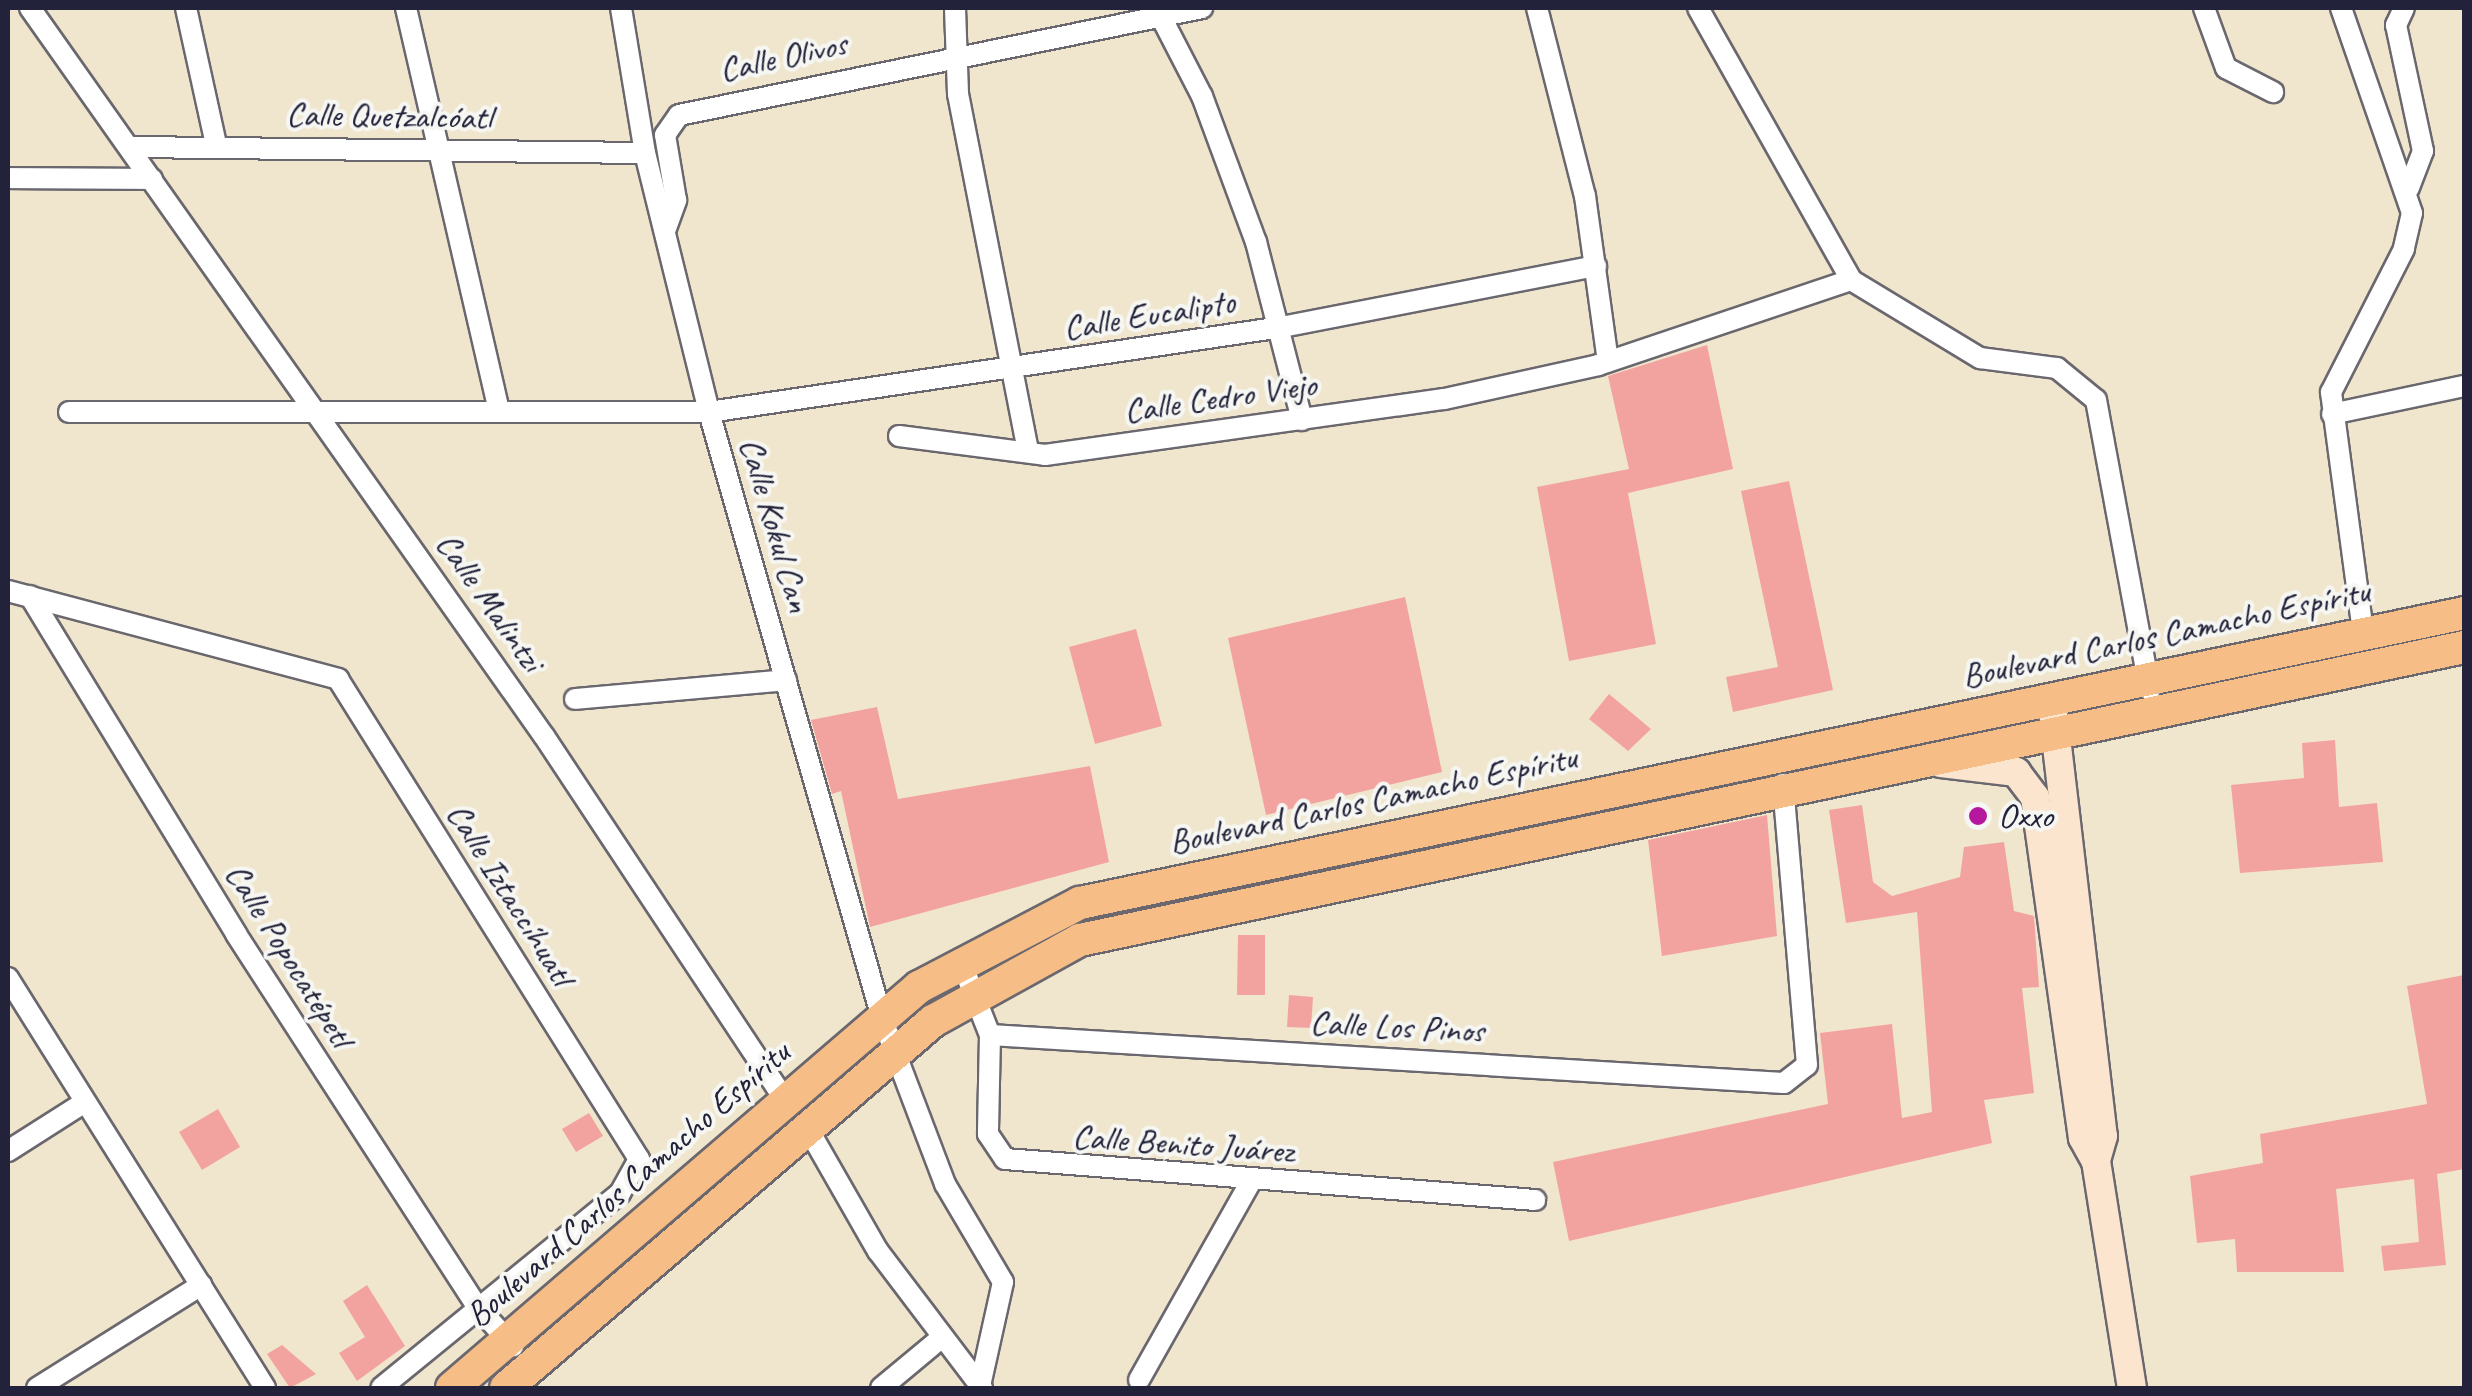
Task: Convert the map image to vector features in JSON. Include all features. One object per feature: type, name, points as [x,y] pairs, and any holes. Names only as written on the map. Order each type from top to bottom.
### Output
[{"type":"main road","name":"Boulevard Carlos Camacho Espíritu","points":[[452,1388],[488,1377],[507,1339],[882,1018],[960,960],[1112,895],[2464,613]]},
{"type":"main road","name":"Boulevard Carlos Camacho Espíritu","points":[[506,1388],[897,1053],[974,992],[1080,940],[1143,922],[2464,647]]},
{"type":"main road","points":[[2050,698],[2064,778],[2103,1136],[2096,1161]]},
{"type":"main road","points":[[1931,761],[2016,772],[2028,784],[2083,1138],[2096,1161],[2132,1388]]},
{"type":"main road","points":[[2028,784],[2064,778]]},
{"type":"street","name":"Calle Malintzi","points":[[30,8],[312,406],[786,1101]]},
{"type":"street","points":[[186,8],[216,144]]},
{"type":"street","points":[[406,8],[498,407]]},
{"type":"street","name":"Calle Kokul Can","points":[[620,8],[645,153],[709,412],[882,1018],[944,1184],[1003,1282],[981,1387]]},
{"type":"street","points":[[955,8],[956,53],[1028,446]]},
{"type":"street","name":"Calle Olivos","points":[[665,231],[676,200],[665,135],[679,114],[956,53],[1159,12],[1202,8]]},
{"type":"street","points":[[1537,8],[1596,266],[1608,361]]},
{"type":"street","points":[[1698,8],[1851,280],[1980,358],[2058,368],[2096,400],[2154,710]]},
{"type":"street","points":[[2204,8],[2226,68],[2273,92]]},
{"type":"street","points":[[2342,8],[2409,188]]},
{"type":"street","points":[[2364,632],[2332,414],[2340,363],[2404,249],[2409,188],[2424,151],[2396,25],[2404,8]]},
{"type":"street","points":[[1159,12],[1208,113],[1282,328],[1302,420]]},
{"type":"street","name":"Calle Quetzalcóatl","points":[[131,147],[216,144],[645,153]]},
{"type":"street","points":[[8,178],[152,179]]},
{"type":"street","name":"Calle Eucalipto","points":[[69,412],[312,406],[709,412],[1282,328],[1596,266]]},
{"type":"street","name":"Calle Cedro Viejo","points":[[900,436],[1028,446],[1045,455],[1302,420],[1608,361],[1851,280]]},
{"type":"street","points":[[2332,414],[2464,386]]},
{"type":"street","points":[[8,592],[30,596]]},
{"type":"street","name":"Calle Iztaccíhuatl","points":[[30,596],[322,669],[338,679],[638,1159],[620,1193],[475,1304]]},
{"type":"street","name":"Calle Popocatépetl","points":[[30,596],[475,1304],[532,1366]]},
{"type":"street","points":[[575,699],[786,680]]},
{"type":"street","points":[[1774,757],[1785,791]]},
{"type":"street","name":"Calle Los Pinos","points":[[990,1035],[1799,1078],[1807,1065],[1785,791]]},
{"type":"street","name":"Calle Benito Juárez","points":[[960,960],[990,1035],[988,1134],[998,1155],[1250,1183],[1535,1200]]},
{"type":"street","points":[[8,978],[265,1388]]},
{"type":"street","points":[[8,1151],[85,1102]]},
{"type":"street","points":[[808,1129],[941,1338],[981,1387]]},
{"type":"street","points":[[1139,1380],[1250,1183]]},
{"type":"street","points":[[37,1388],[200,1285]]},
{"type":"street","points":[[380,1388],[475,1304]]},
{"type":"street","points":[[880,1388],[941,1338]]},
{"type":"building","points":[[1707,345],[1733,469],[1628,493],[1656,644],[1569,661],[1537,487],[1629,469],[1608,376]]},
{"type":"building","points":[[1789,481],[1833,690],[1733,712],[1726,677],[1778,667],[1741,491]]},
{"type":"building","points":[[1405,597],[1442,772],[1266,815],[1228,638]]},
{"type":"building","points":[[1136,629],[1162,726],[1095,744],[1069,647]]},
{"type":"building","points":[[1609,694],[1651,729],[1628,751],[1589,719]]},
{"type":"building","points":[[877,707],[898,799],[1090,766],[1109,862],[870,927],[841,791],[832,794],[811,720]]},
{"type":"building","points":[[2335,740],[2339,807],[2377,803],[2383,862],[2240,873],[2231,785],[2304,778],[2302,743]]},
{"type":"building","points":[[1862,805],[1873,882],[1892,896],[1960,877],[1964,847],[2004,842],[2014,911],[2034,916],[2039,987],[2022,988],[2034,1093],[1984,1100],[1992,1143],[1569,1241],[1553,1162],[1828,1104],[1820,1033],[1892,1024],[1902,1118],[1932,1112],[1917,912],[1846,923],[1829,810]]},
{"type":"building","points":[[1767,815],[1777,936],[1662,956],[1648,840]]},
{"type":"building","points":[[1238,935],[1265,935],[1265,995],[1237,995]]},
{"type":"building","points":[[2464,975],[2464,1169],[2437,1174],[2446,1265],[2384,1271],[2381,1246],[2419,1242],[2414,1179],[2336,1189],[2344,1272],[2237,1272],[2235,1239],[2197,1243],[2190,1176],[2263,1163],[2260,1134],[2427,1104],[2407,986]]},
{"type":"building","points":[[1289,995],[1313,997],[1311,1028],[1287,1027]]},
{"type":"building","points":[[218,1109],[240,1147],[202,1170],[179,1132]]},
{"type":"building","points":[[589,1113],[603,1136],[576,1152],[562,1129]]},
{"type":"building","points":[[367,1285],[405,1346],[357,1381],[339,1353],[365,1337],[343,1301]]},
{"type":"building","points":[[282,1345],[316,1374],[290,1388],[267,1354]]},
{"type":"place","name":"Oxxo","points":[[1978,816]]}]
